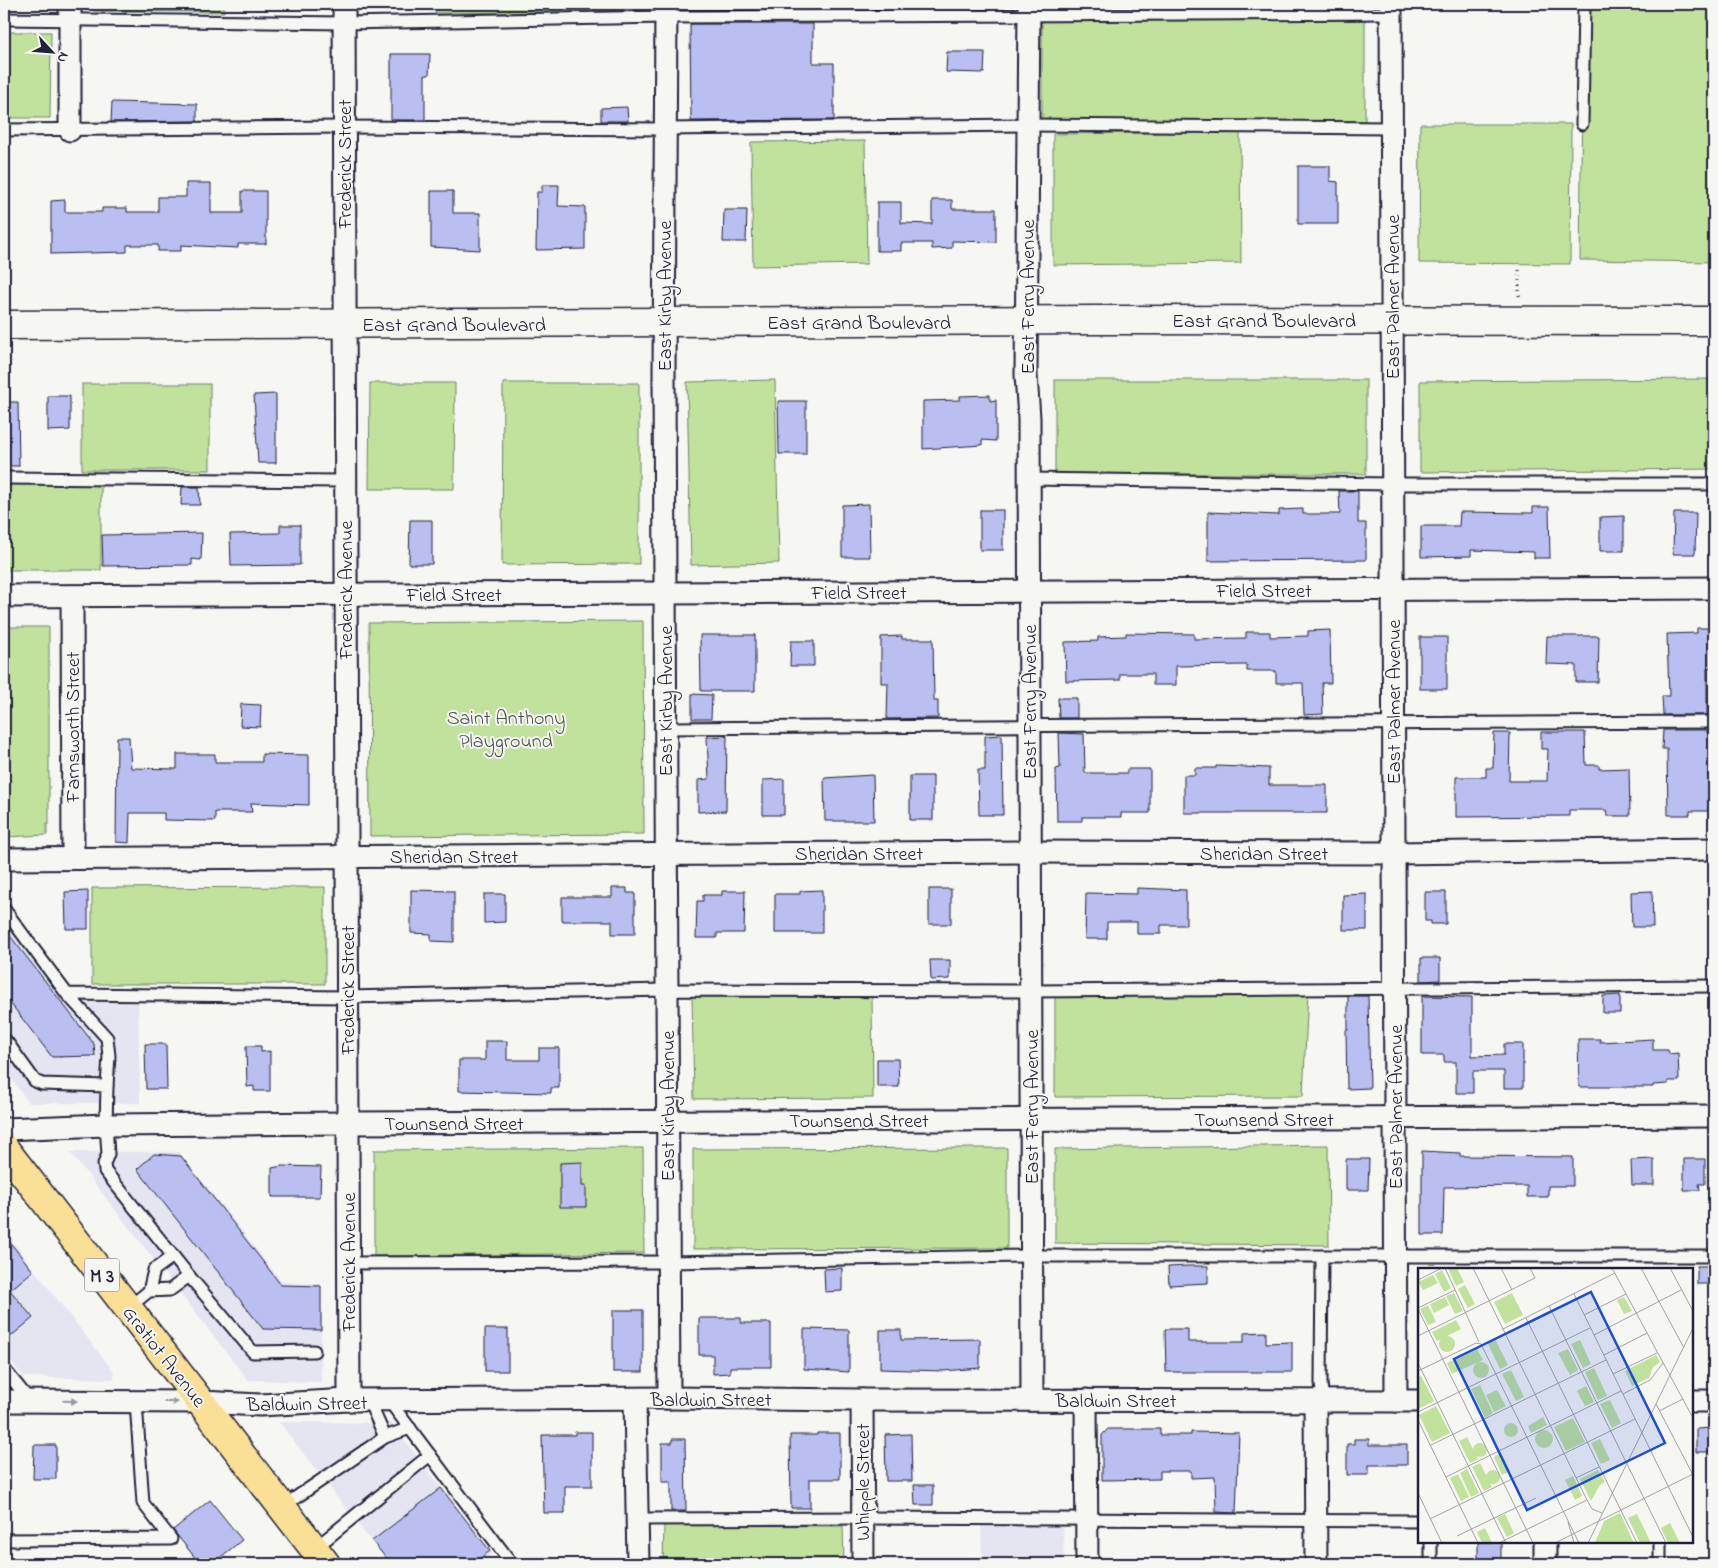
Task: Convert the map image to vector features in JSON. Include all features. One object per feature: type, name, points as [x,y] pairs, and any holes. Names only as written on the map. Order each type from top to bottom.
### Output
[{"type":"main road","name":"East Grand Boulevard","points":[[4,325],[1392,320],[1714,321]]},
{"type":"main road","name":"Gratiot Avenue","points":[[4,1144],[320,1557]]},
{"type":"street","name":"East Palmer Avenue","points":[[1391,8],[1396,1401]]},
{"type":"street","name":"East Ferry Avenue","points":[[1029,9],[1027,321],[1032,1400]]},
{"type":"street","name":"East Kirby Avenue","points":[[666,10],[664,323],[665,854],[669,1398]]},
{"type":"street","points":[[70,11],[70,130]]},
{"type":"street","name":"Frederick Street","points":[[344,13],[344,324]]},
{"type":"street","name":"Frederick Avenue","points":[[344,324],[346,856]]},
{"type":"street","name":"Field Street","points":[[4,596],[1714,588]]},
{"type":"street","name":"Farnsworth Street","points":[[72,596],[73,858]]},
{"type":"street","name":"Sheridan Street","points":[[4,859],[1030,852],[1394,853],[1714,849]]},
{"type":"street","name":"Frederick Street","points":[[346,856],[348,1123]]},
{"type":"street","name":"Townsend Street","points":[[4,1144],[106,1125],[1714,1116]]},
{"type":"street","name":"Frederick Avenue","points":[[348,1123],[348,1263],[359,1401]]},
{"type":"street","name":"Baldwin Street","points":[[4,1401],[201,1402],[260,1405],[359,1401],[669,1398],[1418,1401]]},
{"type":"street","points":[[635,1399],[638,1564]]},
{"type":"street","name":"Whipple Street","points":[[862,1400],[863,1564]]},
{"type":"street","points":[[1086,1400],[1087,1564]]},
{"type":"street","points":[[1316,1564],[1319,1401]]},
{"type":"street","points":[[1693,1401],[1714,1401]]},
{"type":"street","points":[[1545,1543],[1545,1564]]},
{"type":"lane","points":[[1582,124],[1584,4]]},
{"type":"lane","points":[[4,19],[70,11],[344,13],[1391,8]]},
{"type":"lane","points":[[4,130],[344,127],[665,129],[1028,125],[1392,128]]},
{"type":"lane","points":[[4,478],[345,481]]},
{"type":"lane","points":[[1029,479],[1392,484],[1714,484]]},
{"type":"lane","points":[[665,728],[1030,727],[1393,722],[1714,722]]},
{"type":"lane","points":[[4,909],[67,994],[107,1038],[109,1056],[106,1125],[108,1154],[104,1164],[106,1171],[189,1276],[253,1352],[314,1351]]},
{"type":"lane","points":[[67,994],[347,997],[666,990],[1030,991],[1714,986]]},
{"type":"lane","points":[[5,1040],[35,1081],[42,1084],[107,1086]]},
{"type":"lane","points":[[149,1291],[154,1270],[173,1256]]},
{"type":"lane","points":[[348,1263],[668,1262],[1031,1256],[1714,1256]]},
{"type":"lane","points":[[1319,1401],[1321,1384],[1322,1257]]},
{"type":"lane","points":[[128,1308],[149,1291],[170,1290],[189,1276]]},
{"type":"lane","points":[[4,1369],[30,1401]]},
{"type":"lane","points":[[359,1401],[385,1437]]},
{"type":"lane","points":[[4,1540],[171,1539],[143,1503],[136,1402]]},
{"type":"lane","points":[[390,1402],[512,1564]]},
{"type":"lane","points":[[282,1508],[385,1437],[410,1428]]},
{"type":"lane","points":[[320,1557],[430,1454]]},
{"type":"lane","points":[[637,1519],[862,1518],[1316,1522],[1418,1521]]},
{"type":"lane","points":[[1431,1543],[1431,1564]]},
{"type":"lane","points":[[1660,1543],[1660,1564]]},
{"type":"path","points":[[1519,269],[1519,296]]},
{"type":"shaded area","points":[[18,916],[81,1002],[138,1000],[140,1103],[29,1103],[4,1069],[4,927]]},
{"type":"shaded area","points":[[70,1152],[179,1152],[282,1282],[321,1284],[321,1382],[248,1380]]},
{"type":"shaded area","points":[[4,1231],[114,1372],[114,1379],[24,1377],[4,1353]]},
{"type":"shaded area","points":[[279,1422],[391,1423],[493,1553],[477,1564],[389,1564]]},
{"type":"shaded area","points":[[1063,1525],[1064,1564],[886,1564],[886,1559],[982,1557],[981,1526]]},
{"type":"green space","points":[[95,4],[224,4],[224,12],[94,11]]},
{"type":"green space","points":[[435,4],[639,4],[639,11],[435,13]]},
{"type":"green space","points":[[1583,4],[1714,4],[1713,262],[1580,260]]},
{"type":"green space","points":[[1042,20],[1365,20],[1365,121],[1042,121]]},
{"type":"green space","points":[[4,32],[51,32],[50,118],[4,118]]},
{"type":"green space","points":[[1420,124],[1571,124],[1570,264],[1419,263]]},
{"type":"green space","points":[[1240,132],[1241,263],[1053,265],[1053,134]]},
{"type":"green space","points":[[865,141],[867,264],[753,266],[751,142]]},
{"type":"green space","points":[[1714,379],[1714,469],[1420,472],[1420,381]]},
{"type":"green space","points":[[775,380],[779,563],[691,565],[687,382]]},
{"type":"green space","points":[[1055,380],[1366,380],[1366,474],[1055,474]]},
{"type":"green space","points":[[370,383],[455,383],[454,489],[369,489]]},
{"type":"green space","points":[[503,383],[639,383],[639,564],[502,565]]},
{"type":"green space","points":[[82,384],[210,384],[210,470],[82,470]]},
{"type":"green space","points":[[4,483],[101,483],[101,570],[4,570]]},
{"type":"green space","name":"Saint Anthony Playground","points":[[643,621],[644,834],[370,836],[369,623]]},
{"type":"green space","points":[[4,627],[49,627],[49,824],[47,824],[47,835],[4,837]]},
{"type":"green space","points":[[325,887],[325,984],[92,984],[92,888]]},
{"type":"green space","points":[[1308,992],[1303,1096],[1055,1097],[1055,996]]},
{"type":"green space","points":[[692,996],[872,996],[873,1098],[694,1099]]},
{"type":"green space","points":[[1328,1145],[1329,1245],[1055,1243],[1055,1149]]},
{"type":"green space","points":[[643,1148],[644,1253],[374,1256],[374,1150]]},
{"type":"green space","points":[[1007,1148],[1007,1248],[693,1249],[693,1149]]},
{"type":"green space","points":[[664,1525],[843,1526],[844,1564],[663,1564]]},
{"type":"building","points":[[690,24],[813,24],[813,63],[834,63],[834,120],[691,121]]},
{"type":"building","points":[[947,52],[985,52],[984,73],[946,72]]},
{"type":"building","points":[[391,54],[430,54],[429,75],[425,75],[425,120],[391,120]]},
{"type":"building","points":[[112,102],[197,104],[197,121],[111,122]]},
{"type":"building","points":[[627,107],[628,121],[601,121],[601,108]]},
{"type":"building","points":[[1298,166],[1330,166],[1330,181],[1338,182],[1338,224],[1298,224]]},
{"type":"building","points":[[186,183],[211,183],[211,213],[242,213],[242,191],[266,191],[266,244],[238,244],[238,248],[181,245],[181,251],[158,251],[158,245],[127,245],[127,252],[51,254],[51,201],[65,200],[65,212],[102,212],[102,208],[127,208],[127,212],[158,212],[158,197],[186,197]]},
{"type":"building","points":[[542,185],[559,185],[558,206],[585,207],[585,249],[536,250],[537,192],[542,192]]},
{"type":"building","points":[[431,191],[453,191],[453,213],[480,213],[480,250],[431,247]]},
{"type":"building","points":[[932,200],[952,200],[952,209],[996,209],[996,242],[952,241],[952,248],[932,249],[932,243],[901,243],[901,251],[877,251],[877,202],[901,202],[901,223],[932,224]]},
{"type":"building","points":[[724,210],[747,210],[746,242],[723,242]]},
{"type":"building","points":[[276,394],[276,463],[258,463],[254,395]]},
{"type":"building","points":[[990,395],[990,401],[996,400],[996,441],[982,440],[982,445],[923,449],[923,401],[960,400],[960,396]]},
{"type":"building","points":[[48,396],[70,396],[70,430],[48,431]]},
{"type":"building","points":[[778,401],[806,401],[806,454],[779,454]]},
{"type":"building","points":[[4,402],[18,402],[19,466],[4,466]]},
{"type":"building","points":[[182,487],[199,487],[200,505],[181,505]]},
{"type":"building","points":[[1339,491],[1358,491],[1358,523],[1366,523],[1366,560],[1208,561],[1208,512],[1279,515],[1279,510],[1303,509],[1303,514],[1340,514]]},
{"type":"building","points":[[869,504],[870,557],[842,557],[842,505]]},
{"type":"building","points":[[1533,507],[1549,507],[1550,558],[1534,558],[1534,552],[1471,550],[1471,556],[1421,557],[1421,526],[1459,526],[1460,512],[1533,513]]},
{"type":"building","points":[[980,510],[1003,510],[1003,550],[980,550]]},
{"type":"building","points":[[1674,513],[1696,513],[1695,554],[1673,554]]},
{"type":"building","points":[[1624,516],[1624,551],[1600,551],[1600,517]]},
{"type":"building","points":[[410,520],[432,520],[432,564],[409,564]]},
{"type":"building","points":[[280,525],[300,525],[300,565],[231,566],[230,534],[280,533]]},
{"type":"building","points":[[202,533],[201,560],[192,559],[192,565],[103,566],[102,535]]},
{"type":"building","points":[[1697,628],[1714,628],[1714,665],[1707,669],[1707,715],[1663,715],[1662,696],[1669,696],[1667,634],[1697,633]]},
{"type":"building","points":[[1330,630],[1331,683],[1322,683],[1323,714],[1304,715],[1303,683],[1276,683],[1276,671],[1247,671],[1247,665],[1176,666],[1176,685],[1153,685],[1153,674],[1120,674],[1120,680],[1066,681],[1065,642],[1098,641],[1098,637],[1126,636],[1126,633],[1194,634],[1194,639],[1246,638],[1246,632],[1270,632],[1270,637],[1308,636],[1308,631]]},
{"type":"building","points":[[700,635],[755,635],[755,691],[701,691]]},
{"type":"building","points":[[902,636],[902,639],[933,639],[934,701],[938,701],[938,718],[887,719],[888,683],[881,683],[881,637]]},
{"type":"building","points":[[1547,636],[1599,636],[1598,682],[1576,682],[1576,665],[1546,664]]},
{"type":"building","points":[[1420,637],[1447,637],[1447,689],[1420,689]]},
{"type":"building","points":[[791,641],[814,641],[814,666],[790,666]]},
{"type":"building","points":[[692,694],[712,695],[711,719],[692,719]]},
{"type":"building","points":[[1058,698],[1077,698],[1077,718],[1059,718]]},
{"type":"building","points":[[241,704],[261,705],[260,727],[240,726]]},
{"type":"building","points":[[1663,730],[1707,730],[1707,733],[1714,732],[1714,749],[1712,749],[1714,811],[1690,811],[1690,815],[1668,815],[1667,749],[1662,749]]},
{"type":"building","points":[[1541,732],[1585,732],[1586,765],[1599,765],[1599,769],[1629,768],[1630,816],[1607,816],[1606,810],[1569,810],[1569,816],[1456,817],[1456,777],[1486,777],[1486,768],[1493,768],[1494,733],[1510,733],[1509,781],[1547,781],[1548,749],[1541,749]]},
{"type":"building","points":[[1059,733],[1084,734],[1085,773],[1127,773],[1127,769],[1150,769],[1150,813],[1121,813],[1121,817],[1082,817],[1082,821],[1057,821],[1056,769],[1060,768]]},
{"type":"building","points":[[1002,735],[1003,815],[979,815],[978,770],[985,770],[985,736]]},
{"type":"building","points":[[727,736],[726,811],[698,812],[698,780],[709,779],[707,737]]},
{"type":"building","points":[[117,737],[129,737],[131,768],[177,769],[177,754],[215,754],[215,762],[262,762],[262,754],[309,755],[309,805],[251,803],[252,812],[215,812],[215,821],[164,820],[164,813],[130,813],[129,843],[116,842]]},
{"type":"building","points":[[1216,766],[1269,768],[1269,785],[1327,785],[1327,813],[1184,813],[1184,775],[1195,775],[1195,768],[1216,768]]},
{"type":"building","points":[[873,775],[874,821],[825,821],[824,778]]},
{"type":"building","points":[[910,776],[933,776],[933,820],[910,820]]},
{"type":"building","points":[[784,779],[784,815],[763,815],[763,780]]},
{"type":"building","points":[[612,888],[627,888],[627,893],[635,893],[635,934],[612,934],[612,921],[562,921],[562,897],[612,897]]},
{"type":"building","points":[[1137,888],[1186,890],[1186,925],[1161,925],[1161,934],[1137,934],[1137,922],[1107,922],[1107,939],[1085,939],[1086,893],[1137,894]]},
{"type":"building","points":[[929,889],[951,889],[951,924],[929,924]]},
{"type":"building","points":[[411,890],[454,891],[454,942],[431,941],[431,934],[411,933]]},
{"type":"building","points":[[822,890],[822,933],[775,933],[775,894],[800,894],[800,891]]},
{"type":"building","points":[[88,891],[88,929],[66,929],[65,892]]},
{"type":"building","points":[[722,891],[745,891],[744,933],[717,933],[717,938],[696,938],[697,901],[703,901],[703,895],[722,895]]},
{"type":"building","points":[[1652,891],[1653,927],[1632,927],[1631,892]]},
{"type":"building","points":[[1425,892],[1446,892],[1446,924],[1431,924],[1431,921],[1425,921]]},
{"type":"building","points":[[484,894],[505,894],[505,922],[484,923]]},
{"type":"building","points":[[1367,894],[1367,930],[1343,930],[1343,895]]},
{"type":"building","points":[[4,928],[94,1044],[95,1056],[52,1057],[4,995]]},
{"type":"building","points":[[1421,958],[1440,958],[1440,980],[1421,981]]},
{"type":"building","points":[[930,960],[950,960],[950,979],[931,980]]},
{"type":"building","points":[[1620,995],[1620,1013],[1603,1013],[1603,996]]},
{"type":"building","points":[[1348,996],[1368,996],[1370,1088],[1347,1089],[1346,1030],[1348,1030]]},
{"type":"building","points":[[1422,996],[1472,997],[1472,1056],[1504,1055],[1504,1044],[1523,1044],[1523,1088],[1504,1088],[1504,1071],[1473,1071],[1473,1093],[1456,1093],[1456,1062],[1444,1062],[1444,1055],[1422,1055]]},
{"type":"building","points":[[1578,1039],[1600,1039],[1600,1042],[1653,1039],[1653,1050],[1668,1050],[1669,1054],[1678,1053],[1679,1081],[1668,1081],[1668,1084],[1653,1085],[1653,1087],[1579,1087]]},
{"type":"building","points":[[485,1041],[507,1041],[507,1060],[539,1060],[539,1048],[559,1048],[559,1088],[551,1088],[551,1093],[459,1091],[459,1060],[485,1060]]},
{"type":"building","points":[[145,1044],[166,1044],[167,1089],[146,1089]]},
{"type":"building","points":[[246,1046],[261,1046],[261,1052],[270,1051],[270,1091],[254,1091],[254,1086],[247,1087]]},
{"type":"building","points":[[877,1059],[898,1059],[899,1087],[877,1087]]},
{"type":"building","points":[[1422,1151],[1460,1153],[1460,1156],[1573,1157],[1573,1186],[1548,1186],[1548,1197],[1527,1197],[1527,1186],[1444,1187],[1443,1235],[1422,1235]]},
{"type":"building","points":[[154,1154],[181,1156],[281,1285],[321,1286],[321,1330],[263,1329],[137,1169]]},
{"type":"building","points":[[1346,1159],[1369,1159],[1368,1190],[1346,1190]]},
{"type":"building","points":[[1654,1159],[1654,1185],[1632,1185],[1631,1160]]},
{"type":"building","points":[[1684,1159],[1705,1159],[1705,1184],[1699,1184],[1700,1190],[1684,1190]]},
{"type":"building","points":[[582,1162],[582,1186],[586,1186],[586,1207],[560,1207],[560,1163]]},
{"type":"building","points":[[282,1166],[321,1167],[320,1197],[272,1197],[272,1168]]},
{"type":"building","points":[[4,1235],[33,1271],[10,1290],[33,1318],[4,1342]]},
{"type":"building","points":[[1208,1266],[1208,1283],[1169,1285],[1168,1267]]},
{"type":"building","points":[[1697,1266],[1714,1266],[1714,1284],[1697,1284]]},
{"type":"building","points":[[842,1268],[842,1291],[825,1292],[824,1269]]},
{"type":"building","points":[[613,1310],[643,1310],[643,1372],[613,1372]]},
{"type":"building","points":[[699,1318],[741,1318],[741,1323],[771,1323],[771,1367],[730,1367],[730,1373],[713,1374],[713,1355],[699,1355]]},
{"type":"building","points":[[485,1329],[508,1329],[508,1371],[485,1371]]},
{"type":"building","points":[[804,1329],[849,1330],[849,1372],[804,1369]]},
{"type":"building","points":[[1165,1329],[1188,1329],[1188,1342],[1244,1342],[1244,1333],[1266,1332],[1266,1343],[1292,1342],[1292,1372],[1166,1372]]},
{"type":"building","points":[[880,1330],[901,1330],[901,1340],[980,1339],[980,1368],[943,1371],[880,1369]]},
{"type":"building","points":[[1714,1428],[1714,1452],[1696,1452],[1696,1429]]},
{"type":"building","points":[[1108,1429],[1160,1429],[1160,1435],[1191,1435],[1191,1432],[1239,1433],[1236,1513],[1216,1512],[1215,1477],[1191,1478],[1191,1471],[1160,1471],[1160,1479],[1102,1480],[1102,1435]]},
{"type":"building","points":[[575,1432],[592,1432],[592,1486],[565,1486],[565,1513],[544,1513],[542,1435],[575,1435]]},
{"type":"building","points":[[817,1433],[840,1433],[840,1479],[810,1479],[810,1508],[791,1508],[790,1435],[817,1435]]},
{"type":"building","points":[[911,1434],[912,1481],[886,1481],[885,1435]]},
{"type":"building","points":[[672,1439],[685,1439],[686,1511],[671,1511],[671,1482],[662,1482],[662,1443],[672,1443]]},
{"type":"building","points":[[1354,1439],[1369,1439],[1369,1445],[1407,1445],[1407,1465],[1369,1465],[1369,1475],[1347,1475],[1347,1444],[1354,1444]]},
{"type":"building","points":[[34,1445],[56,1445],[56,1479],[33,1479]]},
{"type":"building","points":[[914,1485],[933,1485],[933,1505],[915,1505]]},
{"type":"building","points":[[441,1488],[490,1551],[472,1564],[391,1564],[372,1541]]},
{"type":"building","points":[[210,1500],[242,1540],[212,1564],[200,1564],[173,1530]]},
{"type":"building","points":[[1478,1543],[1501,1543],[1501,1564],[1478,1564]]}]
